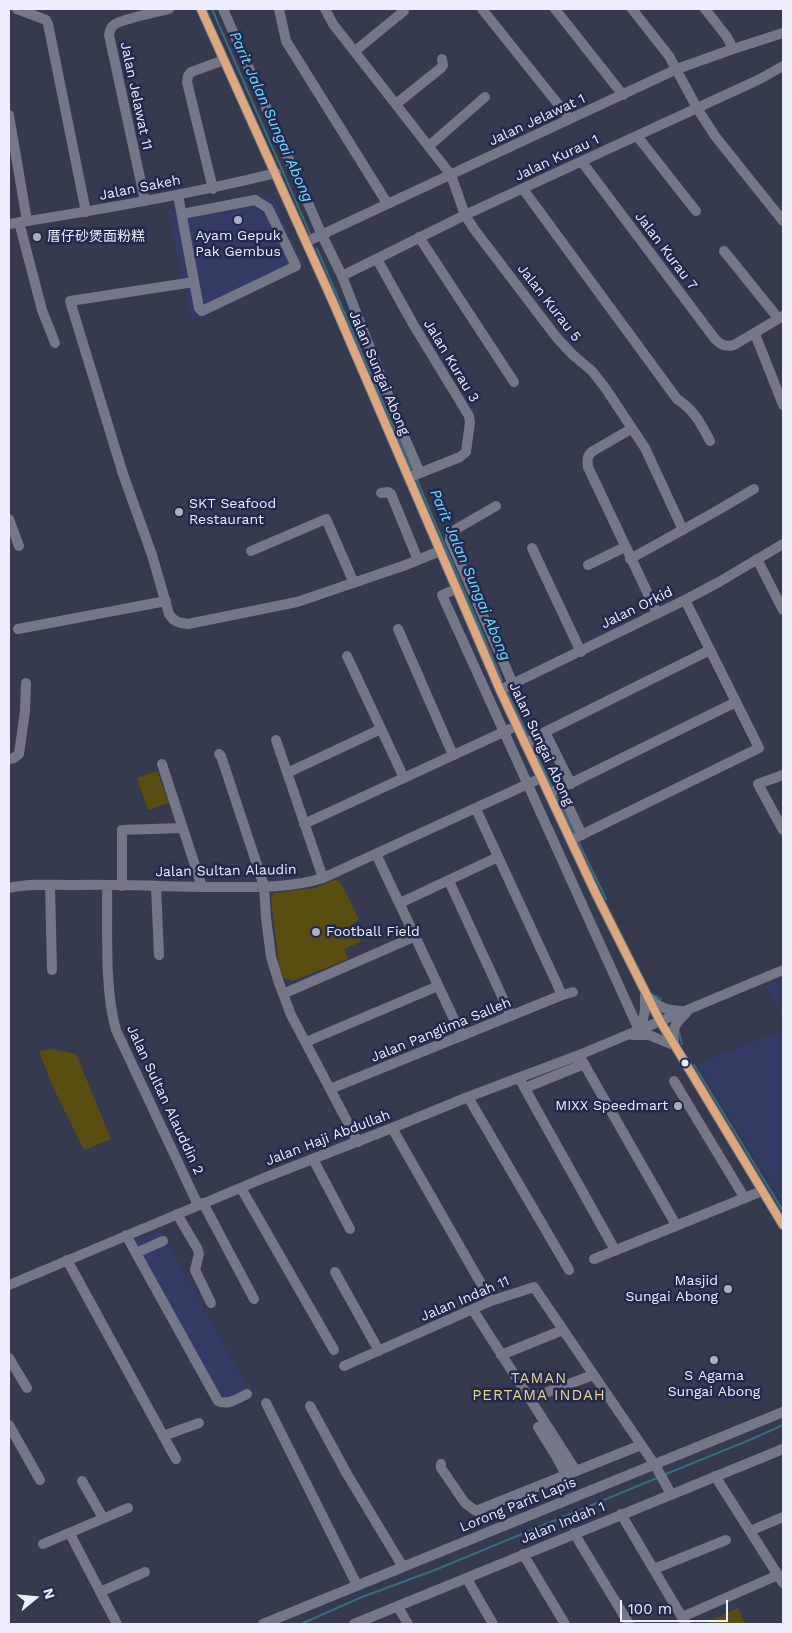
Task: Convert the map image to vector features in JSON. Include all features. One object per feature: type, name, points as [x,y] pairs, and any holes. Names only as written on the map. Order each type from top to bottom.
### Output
[{"type":"street","name":"Jalan Jelawat 11","points":[[145,201],[109,35],[112,25],[124,20],[169,9]]},
{"type":"street","name":"Jalan Sungai Abong","points":[[201,9],[306,242],[351,323],[384,404]]},
{"type":"street","points":[[223,9],[322,235],[342,276],[351,323],[384,404],[399,438],[420,473]]},
{"type":"street","points":[[279,9],[286,41],[387,203]]},
{"type":"street","name":"Jalan Kurau 5","points":[[325,9],[333,24],[451,175],[465,215],[557,338],[573,356],[592,371],[645,448],[683,530]]},
{"type":"street","points":[[482,9],[570,119]]},
{"type":"street","points":[[555,9],[623,95]]},
{"type":"street","points":[[632,9],[669,56],[697,108],[715,136],[783,221]]},
{"type":"street","points":[[705,9],[727,37],[733,48]]},
{"type":"street","points":[[19,10],[46,20],[48,24],[86,212]]},
{"type":"street","points":[[355,51],[404,10]]},
{"type":"street","name":"Jalan Jelawat 1","points":[[306,242],[677,69],[733,48],[783,33]]},
{"type":"street","points":[[396,104],[444,66],[442,59]]},
{"type":"street","points":[[213,189],[187,82],[191,72],[224,60]]},
{"type":"street","name":"Jalan Kurau 1","points":[[342,276],[465,215],[760,79],[783,66]]},
{"type":"street","points":[[429,146],[485,97]]},
{"type":"street","points":[[9,115],[18,222],[42,310],[55,343]]},
{"type":"street","points":[[637,136],[696,211]]},
{"type":"street","name":"Jalan Kurau 7","points":[[582,162],[721,344],[727,346],[734,345],[755,334]]},
{"type":"street","name":"Jalan Sakeh","points":[[18,222],[213,189],[276,173]]},
{"type":"street","points":[[523,189],[677,399],[697,415],[710,441]]},
{"type":"street","points":[[178,195],[194,282],[202,311],[296,266],[268,208],[255,200],[182,214]]},
{"type":"street","points":[[419,238],[514,382]]},
{"type":"street","points":[[724,251],[781,317],[755,334],[779,381],[783,405]]},
{"type":"street","name":"Jalan Kurau 3","points":[[377,259],[413,324],[469,416],[470,422],[466,452],[460,457],[409,478]]},
{"type":"street","points":[[194,282],[70,301],[123,474],[152,555],[169,614],[173,619],[178,623],[188,624],[283,606],[317,597],[440,551]]},
{"type":"street","points":[[631,429],[589,454],[587,459],[588,467],[657,613]]},
{"type":"street","name":"Jalan Sungai Abong","points":[[399,438],[409,478],[500,690],[644,990],[660,1022],[783,1225]]},
{"type":"street","points":[[630,559],[754,489]]},
{"type":"street","points":[[381,493],[388,492],[391,494],[418,560]]},
{"type":"street","points":[[496,506],[451,532],[450,540],[513,684]]},
{"type":"street","points":[[9,519],[19,546]]},
{"type":"street","points":[[250,551],[326,519],[354,584]]},
{"type":"street","name":"Jalan Orkid","points":[[500,690],[685,600],[783,544]]},
{"type":"street","points":[[588,565],[625,547]]},
{"type":"street","points":[[532,548],[580,652]]},
{"type":"street","points":[[757,559],[783,610]]},
{"type":"street","points":[[456,589],[442,595],[640,1029]]},
{"type":"street","points":[[571,840],[758,748],[685,600]]},
{"type":"street","points":[[18,629],[166,601]]},
{"type":"street","points":[[398,629],[453,755]]},
{"type":"street","points":[[525,744],[545,732],[710,650]]},
{"type":"street","points":[[348,656],[404,778]]},
{"type":"street","points":[[9,759],[19,754],[25,711],[26,683]]},
{"type":"street","points":[[549,794],[736,702]]},
{"type":"street","points":[[304,824],[517,726]]},
{"type":"street","points":[[287,773],[381,729]]},
{"type":"street","points":[[545,732],[571,784]]},
{"type":"street","points":[[276,740],[323,878]]},
{"type":"street","points":[[218,754],[221,756],[264,886],[271,957],[283,994],[291,1015],[358,1142]]},
{"type":"street","points":[[162,764],[202,887]]},
{"type":"street","points":[[783,775],[758,784],[783,830]]},
{"type":"street","name":"Jalan Sultan Alaudin","points":[[9,888],[24,885],[107,884],[156,887],[297,885],[323,878],[541,778]]},
{"type":"street","points":[[560,789],[582,835]]},
{"type":"street","points":[[476,809],[562,995]]},
{"type":"street","points":[[122,886],[122,830],[182,828]]},
{"type":"street","points":[[376,854],[462,1036]]},
{"type":"street","points":[[400,903],[498,858]]},
{"type":"street","points":[[449,881],[512,1016]]},
{"type":"street","name":"Jalan Sultan Alauddin 2","points":[[107,884],[109,968],[113,1020],[124,1049],[201,1204],[254,1299]]},
{"type":"street","points":[[50,885],[52,970]]},
{"type":"street","points":[[156,887],[159,954]]},
{"type":"street","points":[[283,994],[416,936]]},
{"type":"street","name":"Jalan Haji Abdullah","points":[[10,1281],[67,1260],[468,1096],[519,1078],[582,1060],[624,1036],[783,970]]},
{"type":"street","points":[[306,1042],[438,986]]},
{"type":"street","points":[[640,1029],[645,1010],[644,990]]},
{"type":"street","points":[[644,990],[661,1007],[669,1010],[686,1010]]},
{"type":"street","name":"Jalan Panglima Salleh","points":[[330,1089],[573,992]]},
{"type":"street","points":[[675,1047],[673,1031],[675,1024],[686,1010]]},
{"type":"street","points":[[624,1036],[649,1034],[675,1047]]},
{"type":"street","points":[[525,1088],[582,1060],[676,1225]]},
{"type":"street","points":[[519,1078],[615,1250]]},
{"type":"street","points":[[674,1081],[744,1197]]},
{"type":"street","points":[[682,1094],[698,1084]]},
{"type":"street","points":[[468,1096],[569,1270]]},
{"type":"street","points":[[392,1128],[491,1301]]},
{"type":"street","points":[[313,1159],[350,1230]]},
{"type":"street","points":[[241,1188],[334,1350]]},
{"type":"street","points":[[594,1259],[762,1191]]},
{"type":"street","points":[[176,1214],[197,1248],[199,1254],[195,1270],[211,1303]]},
{"type":"street","points":[[126,1235],[218,1401],[222,1404],[248,1394]]},
{"type":"street","points":[[136,1253],[163,1241]]},
{"type":"street","points":[[67,1260],[176,1459]]},
{"type":"street","points":[[335,1272],[379,1351]]},
{"type":"street","name":"Jalan Indah 11","points":[[344,1366],[491,1301],[534,1287],[641,1445],[668,1490]]},
{"type":"street","points":[[473,1310],[530,1399],[571,1473]]},
{"type":"street","points":[[502,1355],[563,1330]]},
{"type":"street","points":[[9,1358],[27,1388]]},
{"type":"street","points":[[530,1399],[593,1375]]},
{"type":"street","points":[[266,1404],[357,1585]]},
{"type":"street","points":[[310,1406],[403,1566]]},
{"type":"street","name":"Lorong Parit Lapis","points":[[263,1624],[403,1566],[656,1468],[783,1412]]},
{"type":"street","points":[[163,1436],[199,1423]]},
{"type":"street","points":[[9,1425],[40,1480]]},
{"type":"street","points":[[538,1427],[556,1456],[571,1473]]},
{"type":"street","points":[[441,1464],[440,1468],[465,1503],[476,1510],[641,1445]]},
{"type":"street","name":"Jalan Indah 1","points":[[354,1624],[621,1514],[668,1490],[715,1476],[783,1449]]},
{"type":"street","points":[[621,1514],[684,1620],[781,1579],[715,1476]]},
{"type":"street","points":[[82,1481],[103,1518]]},
{"type":"street","points":[[43,1544],[128,1508]]},
{"type":"street","points":[[750,1531],[783,1518]]},
{"type":"street","points":[[574,1533],[629,1624]]},
{"type":"street","points":[[70,1534],[117,1624]]},
{"type":"street","points":[[654,1569],[726,1540]]},
{"type":"street","points":[[523,1554],[565,1624]]},
{"type":"street","points":[[100,1592],[145,1572]]},
{"type":"street","points":[[467,1579],[493,1624]]},
{"type":"street","points":[[398,1607],[408,1624]]},
{"type":"shaded area","points":[[262,192],[273,198],[303,264],[205,316],[192,320],[167,211]]},
{"type":"shaded area","points":[[157,771],[169,803],[148,810],[137,778]]},
{"type":"shaded area","name":"Football Field","points":[[334,880],[340,881],[359,919],[353,923],[361,942],[344,949],[348,959],[293,981],[284,978],[280,972],[271,898],[274,893],[315,888]]},
{"type":"shaded area","points":[[783,978],[783,1018],[765,986]]},
{"type":"shaded area","points":[[783,1030],[783,1203],[697,1064]]},
{"type":"shaded area","points":[[51,1049],[76,1054],[111,1139],[84,1150],[52,1085],[39,1051]]},
{"type":"shaded area","points":[[162,1231],[252,1396],[219,1410],[125,1246]]},
{"type":"shaded area","points":[[738,1608],[745,1624],[709,1624],[708,1622]]},
{"type":"waterway","name":"Parit Jalan Sungai Abong","points":[[212,9],[310,234]]},
{"type":"waterway","name":"Parit Jalan Sungai Abong","points":[[317,249],[413,472]]},
{"type":"waterway","name":"Parit Jalan Sungai Abong","points":[[416,478],[502,680]]},
{"type":"waterway","name":"Parit Jalan Sungai Abong","points":[[507,691],[528,736]]},
{"type":"waterway","name":"Parit Jalan Sungai Abong","points":[[532,745],[552,787]]},
{"type":"waterway","name":"Parit Jalan Sungai Abong","points":[[556,796],[574,832]]},
{"type":"waterway","name":"Parit Jalan Sungai Abong","points":[[579,843],[606,899]]},
{"type":"waterway","name":"Parit Jalan Sungai Abong","points":[[656,996],[661,999]]},
{"type":"waterway","name":"Parit Jalan Sungai Abong","points":[[679,1032],[682,1044]]},
{"type":"waterway","name":"Parit Jalan Sungai Abong","points":[[694,1065],[783,1211]]},
{"type":"waterway","points":[[666,1474],[783,1425]]},
{"type":"waterway","points":[[301,1624],[362,1597],[435,1570],[657,1478]]},
{"type":"transit line","points":[[201,9],[333,302],[500,690],[596,894],[660,1021],[783,1225]]},
{"type":"place","name":"Ayam Gepuk Pak Gembus","points":[[238,220]]},
{"type":"place","name":"厝仔砂煲面粉糕","points":[[37,237]]},
{"type":"place","name":"SKT Seafood Restaurant","points":[[179,512]]},
{"type":"place","name":"Football Field","points":[[316,932]]},
{"type":"place","name":"MIXX Speedmart","points":[[678,1106]]},
{"type":"place","name":"Masjid Sungai Abong","points":[[728,1289]]},
{"type":"place","name":"S Agama Sungai Abong","points":[[714,1360]]},
{"type":"district","name":"TAMAN PERTAMA INDAH","points":[[539,1388]]}]
